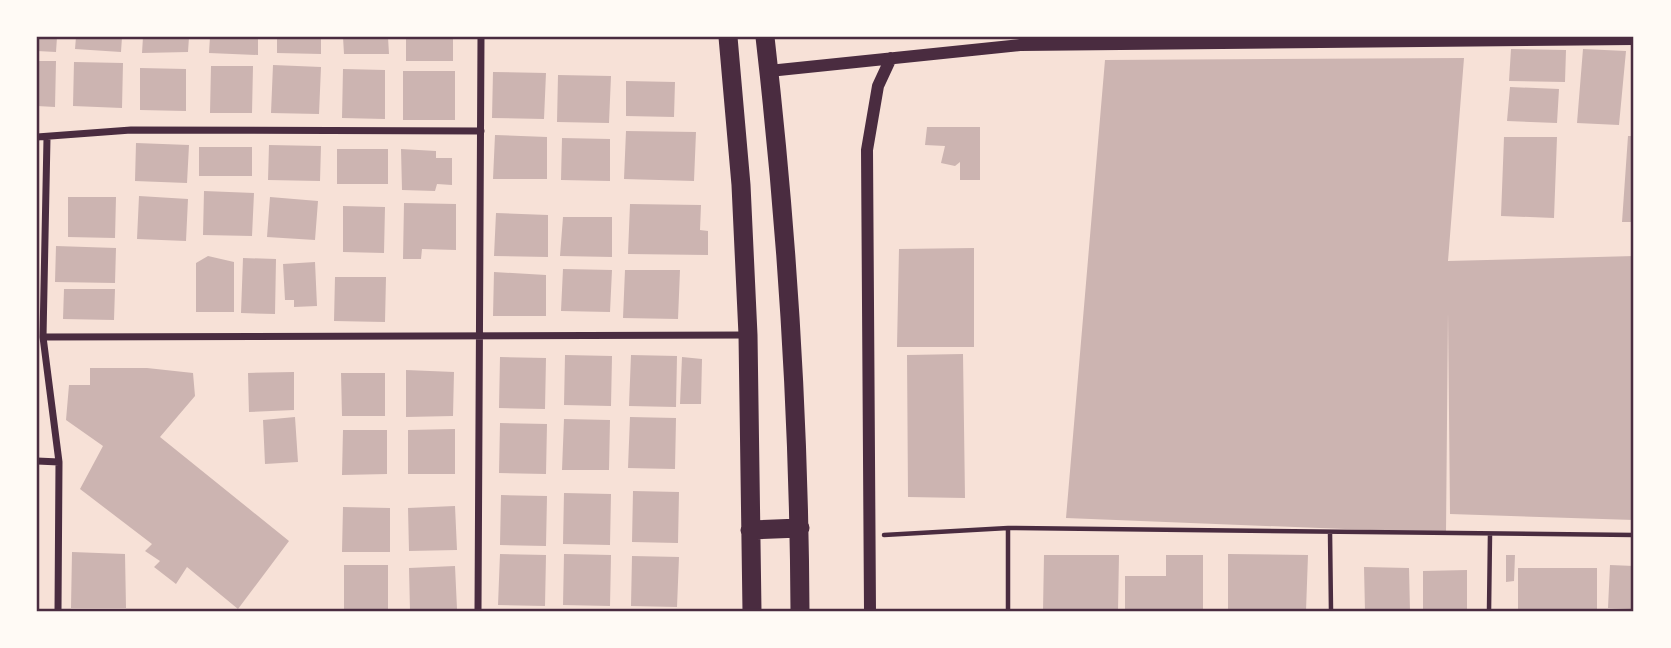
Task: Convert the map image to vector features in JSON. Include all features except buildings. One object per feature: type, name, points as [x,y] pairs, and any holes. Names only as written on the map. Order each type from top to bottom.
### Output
[{"type":"highway","points":[[728,37],[748,335],[752,611]]},
{"type":"highway","points":[[765,37],[779,162],[800,528],[800,611]]},
{"type":"highway","points":[[750,530],[800,528]]},
{"type":"street","points":[[478,611],[481,37]]},
{"type":"street","points":[[769,71],[1020,45],[1634,39]]},
{"type":"street","points":[[870,611],[867,150],[878,86],[891,58]]},
{"type":"street","points":[[37,137],[131,130],[481,131]]},
{"type":"street","points":[[47,138],[43,337],[59,461],[58,611]]},
{"type":"street","points":[[43,337],[748,335]]},
{"type":"street","points":[[37,461],[59,461]]},
{"type":"path","points":[[869,535],[1008,528],[1634,535]]},
{"type":"path","points":[[1008,528],[1008,611]]},
{"type":"path","points":[[1329,532],[1331,611]]},
{"type":"path","points":[[1489,611],[1490,534]]}]
